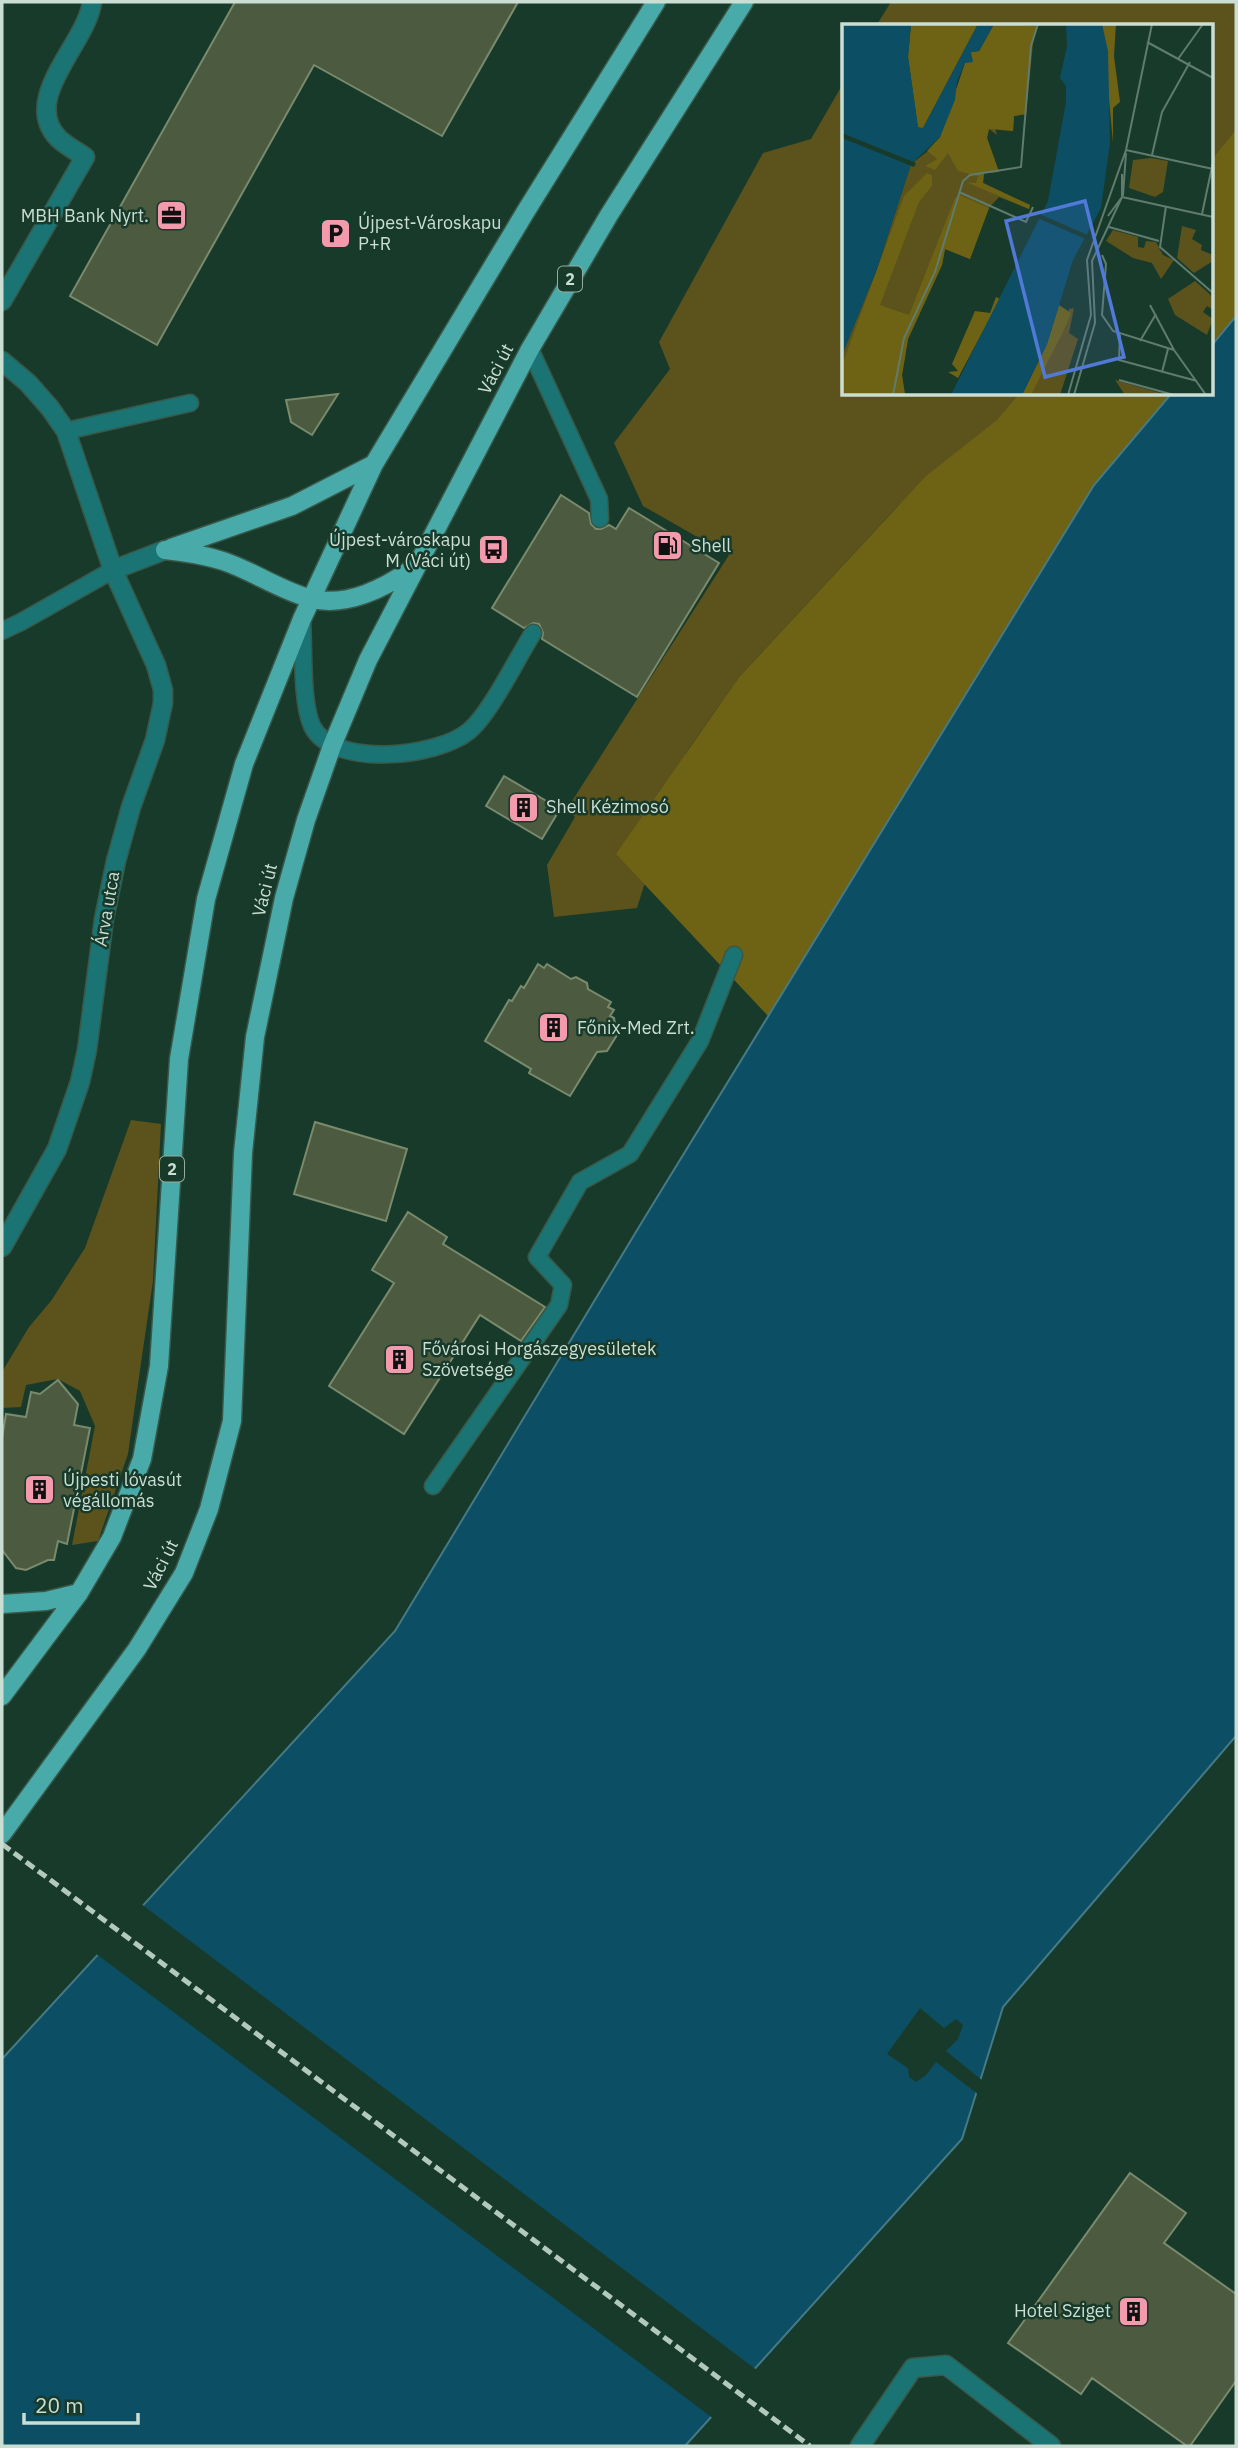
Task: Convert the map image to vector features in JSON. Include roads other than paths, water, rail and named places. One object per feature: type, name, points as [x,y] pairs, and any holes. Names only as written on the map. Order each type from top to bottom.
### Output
[{"type":"main road","name":"Váci út","points":[[2,1834],[144,1638],[184,1573],[209,1509],[232,1421],[243,1153],[255,1037],[284,898],[306,820],[332,746],[368,660],[530,349],[609,215],[744,2]]},
{"type":"main road","name":"2","points":[[2,1696],[79,1593],[112,1537],[142,1460],[159,1366],[179,1059],[206,899],[244,764],[302,620],[374,464],[652,4]]},
{"type":"main road","points":[[165,550],[292,506],[374,464]]},
{"type":"main road","points":[[165,550],[225,561],[312,599],[338,600],[370,593],[415,567]]},
{"type":"main road","points":[[2,1604],[47,1601],[79,1593]]},
{"type":"street","points":[[2,301],[85,157],[55,135],[46,107],[49,89],[89,16],[92,2]]},
{"type":"street","name":"Árva utca","points":[[2,360],[35,391],[65,431],[113,570],[161,677],[163,703],[155,740],[118,851],[104,919],[87,1050],[69,1117],[48,1166],[2,1247]]},
{"type":"street","points":[[113,570],[165,550]]},
{"type":"street","points":[[860,2446],[913,2368],[946,2365],[1051,2446]]},
{"type":"lane","points":[[530,349],[599,499],[600,519]]},
{"type":"lane","points":[[65,431],[190,403]]},
{"type":"lane","points":[[2,631],[113,570]]},
{"type":"lane","points":[[302,620],[308,712],[318,735],[332,746],[360,752],[390,754],[429,750],[450,743],[470,731],[485,712],[533,633]]},
{"type":"lane","points":[[433,1486],[559,1305],[563,1285],[537,1257],[580,1182],[630,1154],[700,1041],[734,955]]},
{"type":"water","points":[[1236,316],[1236,1736],[1003,2007],[962,2139],[685,2446],[2,2446],[2,2059],[395,1631],[645,1217],[1094,485],[1169,396],[1214,396],[1214,343]]},
{"type":"railway","points":[[2,1844],[810,2446]]},
{"type":"place","name":"MBH Bank Nyrt.","points":[[172,216]]},
{"type":"place","name":"Újpest-Városkapu P+R","points":[[335,233]]},
{"type":"place","name":"Shell","points":[[668,546]]},
{"type":"place","name":"Újpest-városkapu M (Váci út)","points":[[494,550]]},
{"type":"place","name":"Shell Kézimosó","points":[[523,807]]},
{"type":"place","name":"Főnix-Med Zrt.","points":[[554,1028]]},
{"type":"place","name":"Fővárosi Horgászegyesületek Szövetsége","points":[[399,1359]]},
{"type":"place","name":"Újpesti lóvasút végállomás","points":[[40,1490]]},
{"type":"place","name":"Hotel Sziget","points":[[1134,2311]]}]
